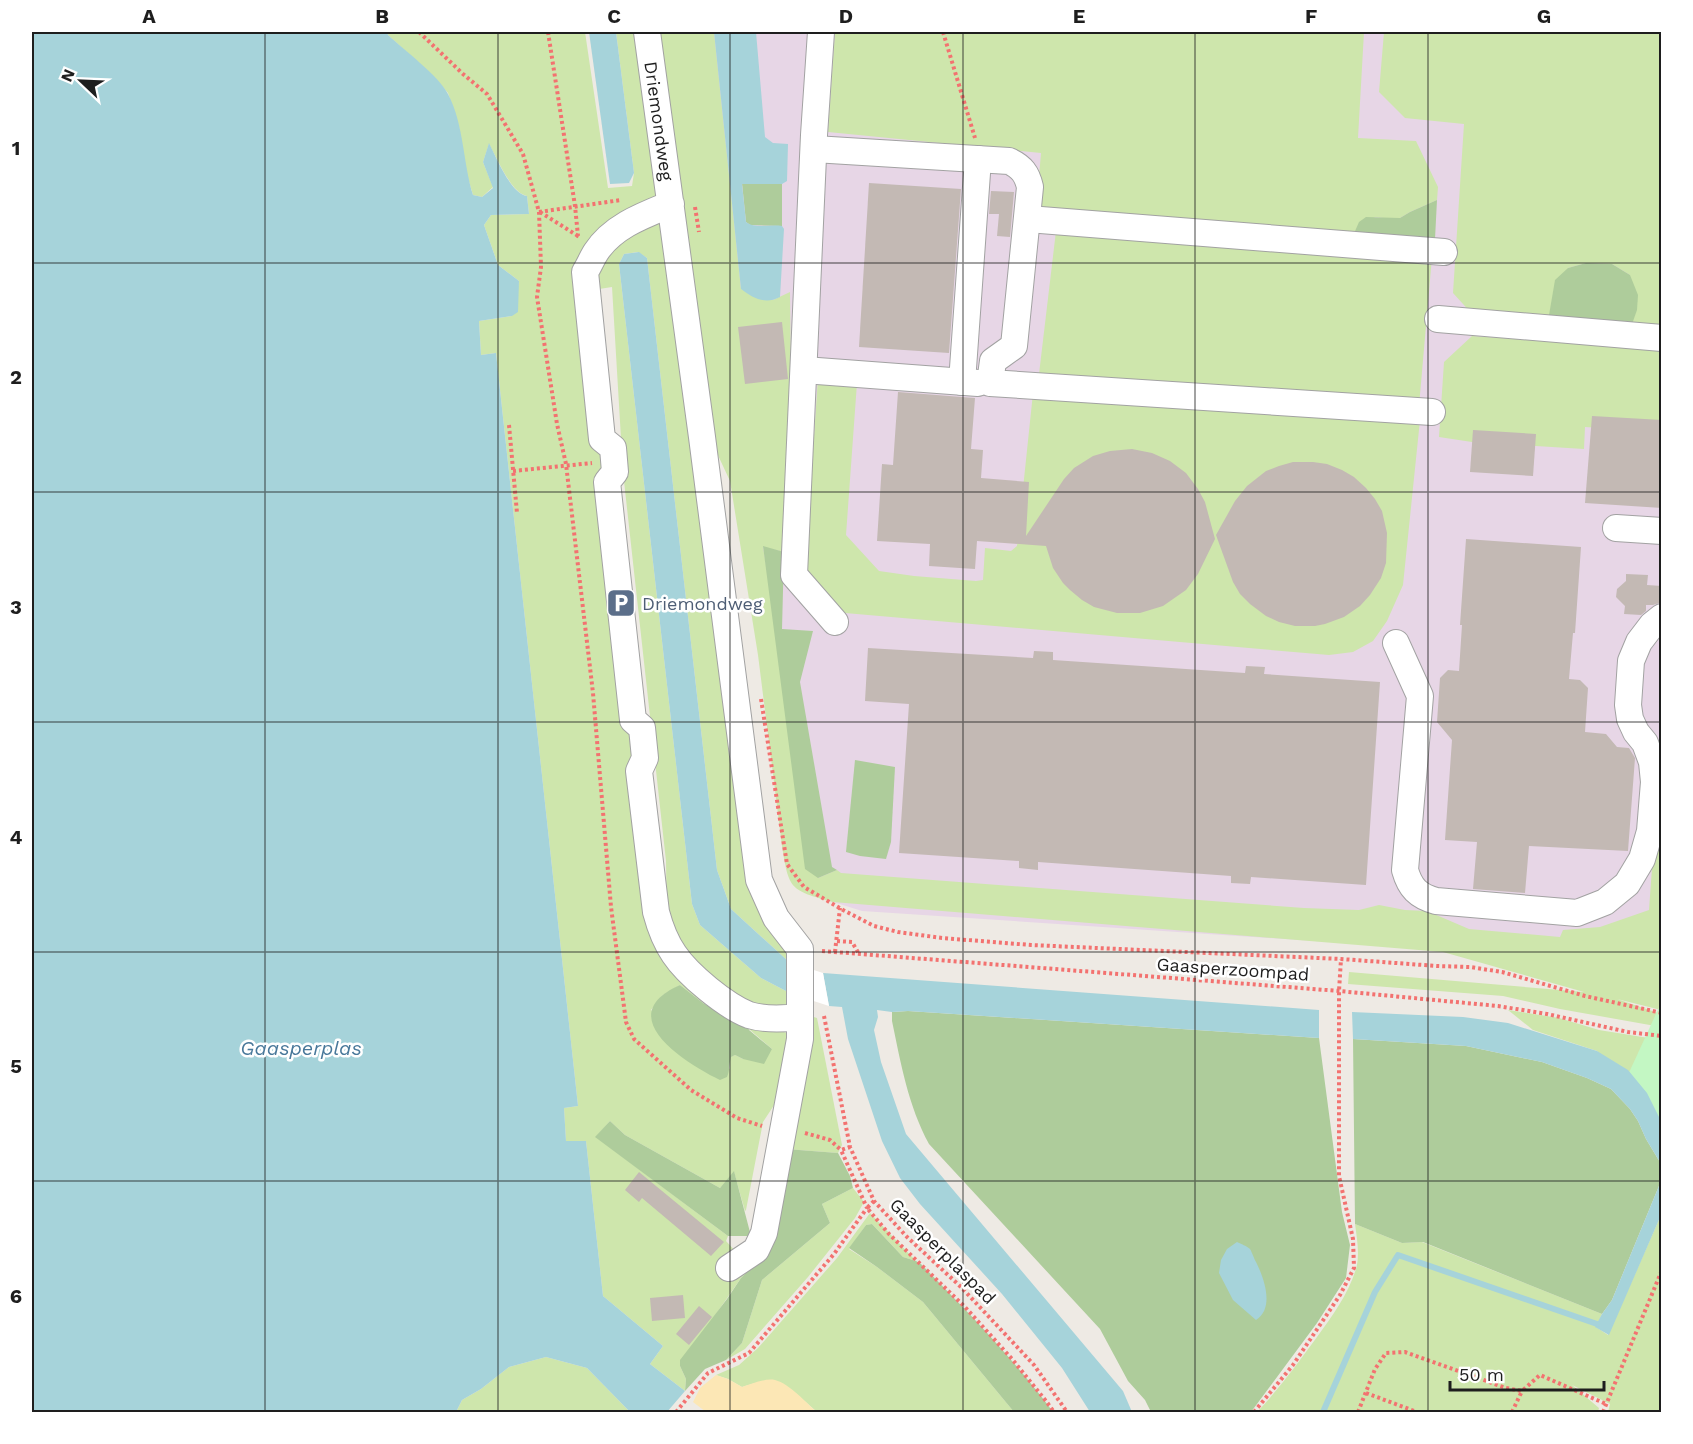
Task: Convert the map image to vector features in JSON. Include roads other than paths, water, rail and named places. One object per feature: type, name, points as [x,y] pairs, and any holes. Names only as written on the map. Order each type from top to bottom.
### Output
[{"type":"street","name":"Driemondweg","points":[[647,32],[759,880],[776,918],[800,949],[811,1011]]},
{"type":"street","points":[[821,32],[794,575],[835,622]]},
{"type":"street","points":[[814,149],[1009,161],[1024,171],[1030,187],[1014,346],[993,362],[990,383]]},
{"type":"street","points":[[962,382],[978,159]]},
{"type":"street","points":[[670,204],[616,230],[597,250],[585,272],[602,439],[613,448],[615,472],[607,482],[633,720],[642,728],[645,758],[639,771],[656,912],[661,930],[674,955],[724,1001],[750,1015],[779,1019],[811,1011]]},
{"type":"street","points":[[1028,219],[1444,252]]},
{"type":"street","points":[[1438,319],[1662,338]]},
{"type":"street","points":[[804,370],[1432,412]]},
{"type":"street","points":[[1616,528],[1662,531]]},
{"type":"street","points":[[1396,643],[1420,696],[1405,870],[1408,882],[1415,891],[1436,902],[1578,913],[1605,902],[1627,884],[1642,859],[1650,831],[1654,782],[1652,762],[1645,743],[1636,732],[1630,719],[1628,705],[1631,661],[1639,642],[1652,625],[1662,617]]},
{"type":"street","points":[[729,1268],[756,1250],[764,1233],[800,1039],[811,1011]]},
{"type":"water","name":"Gaasperplas","points":[[32,32],[387,32],[421,63],[448,94],[457,118],[473,195],[482,197],[493,188],[483,162],[489,143],[515,189],[527,196],[529,214],[491,215],[484,225],[498,265],[519,281],[518,312],[512,316],[479,321],[481,355],[496,353],[578,1106],[564,1108],[566,1141],[586,1141],[603,1296],[663,1346],[650,1364],[685,1391],[667,1412],[630,1412],[587,1368],[546,1357],[509,1367],[481,1389],[462,1400],[456,1412],[32,1412]]},
{"type":"water","points":[[589,32],[616,32],[634,173],[629,183],[610,184]]},
{"type":"water","points":[[714,32],[756,32],[765,137],[773,143],[788,144],[787,181],[782,184],[742,184],[746,222],[758,226],[782,226],[784,229],[780,297],[775,299],[759,299],[741,289]]},
{"type":"water","points":[[639,252],[647,258],[717,870],[731,909],[789,962],[786,991],[761,978],[700,925],[692,904],[619,264],[624,254]]},
{"type":"water","points":[[823,973],[1319,1010],[1319,1038],[877,1010],[878,1017],[874,1030],[881,1062],[906,1134],[1123,1391],[1132,1412],[1090,1412],[1062,1368],[1002,1294],[920,1204],[900,1178],[882,1141],[848,1039],[842,1007],[829,1006]]},
{"type":"water","points":[[1352,1012],[1463,1017],[1508,1023],[1597,1051],[1628,1070],[1647,1093],[1661,1121],[1661,1163],[1630,1109],[1611,1089],[1542,1062],[1466,1046],[1353,1039]]},
{"type":"water","points":[[1661,1181],[1661,1215],[1609,1335],[1595,1327],[1612,1300]]},
{"type":"water","points":[[1237,1242],[1250,1249],[1265,1284],[1265,1308],[1256,1320],[1233,1300],[1219,1273],[1221,1260],[1227,1249]]},
{"type":"waterway","points":[[1323,1412],[1375,1292],[1398,1255],[1597,1324]]},
{"type":"place","name":"Driemondweg","points":[[621,603]]}]
